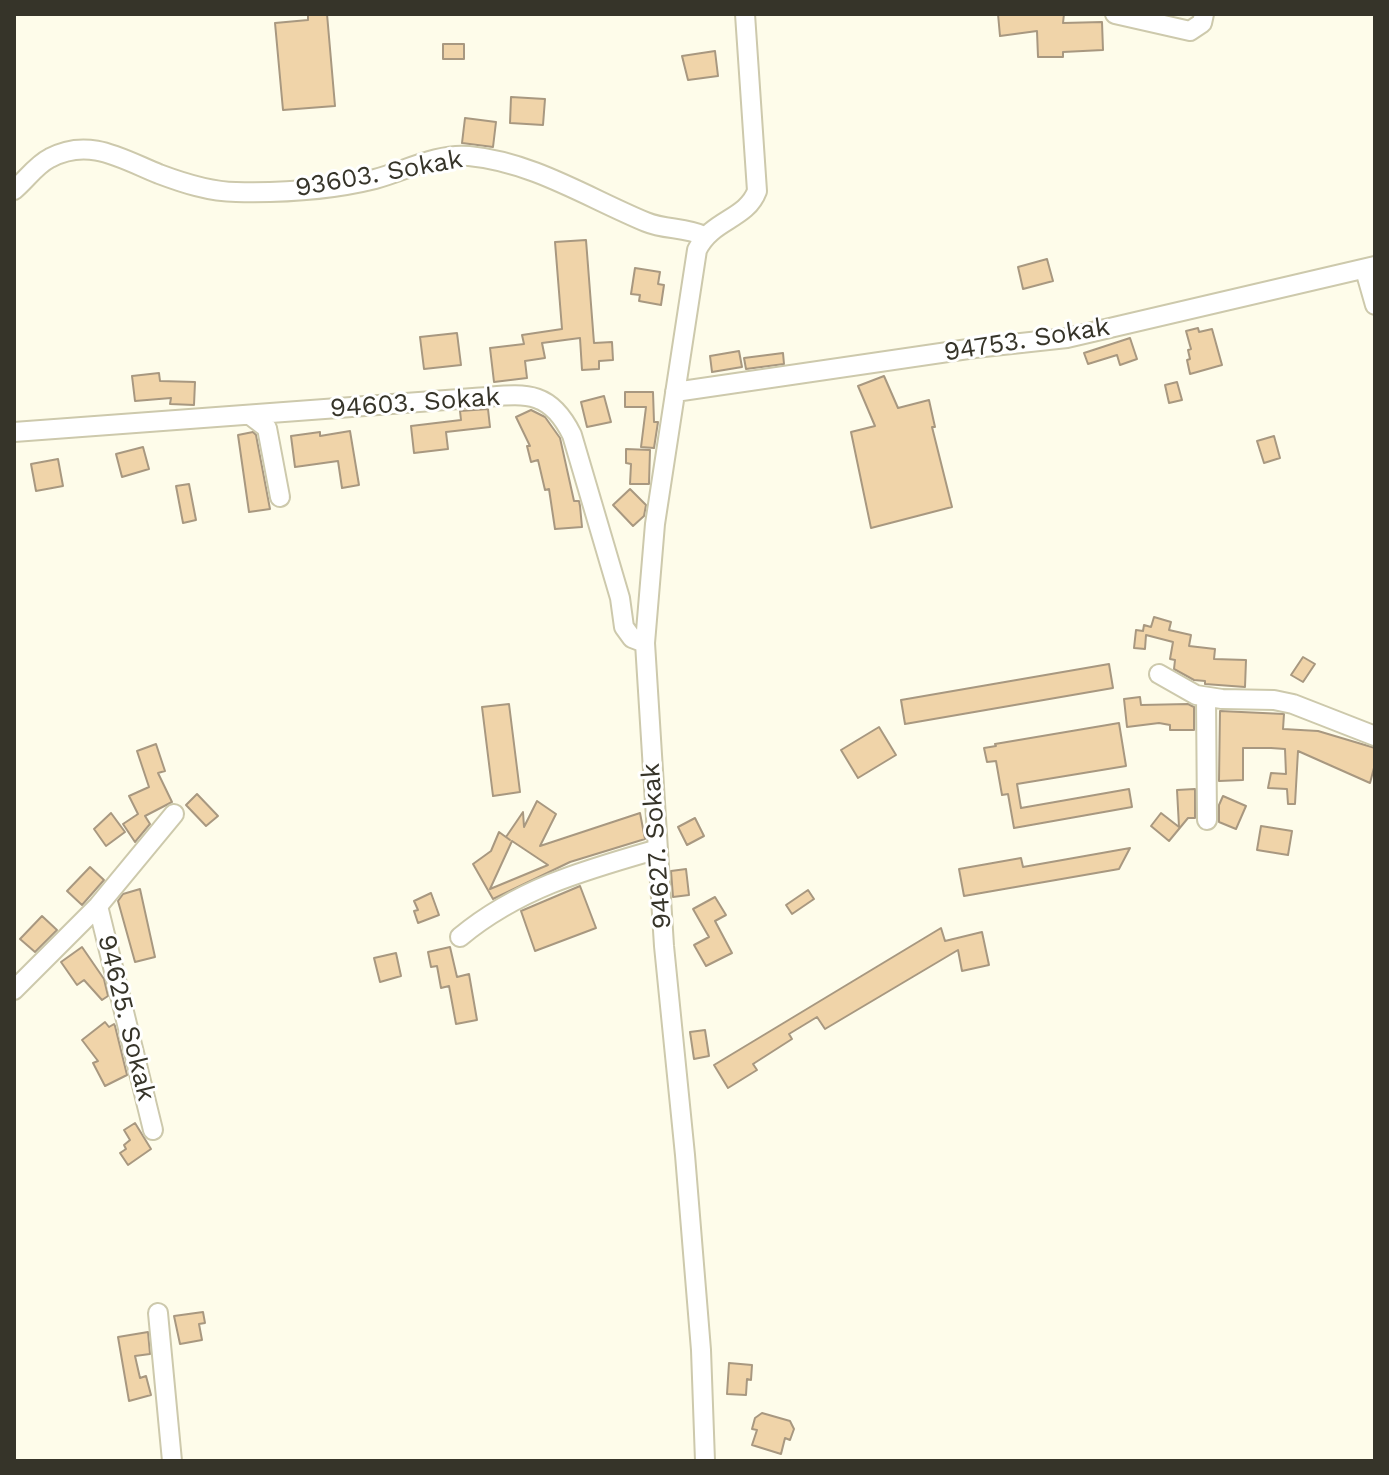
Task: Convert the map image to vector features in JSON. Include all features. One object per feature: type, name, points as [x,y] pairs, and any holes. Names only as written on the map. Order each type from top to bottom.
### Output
[{"type":"street","points":[[704,236],[744,210],[754,200],[757,191],[745,14]]},
{"type":"street","points":[[1115,14],[1190,31],[1202,23],[1204,14]]},
{"type":"street","name":"93603. Sokak","points":[[14,190],[47,159],[75,148],[101,150],[174,179],[216,191],[237,192],[347,184],[440,159],[469,156],[557,181],[646,222],[693,230],[704,236]]},
{"type":"street","name":"94627. Sokak","points":[[704,236],[692,271],[653,537],[645,643],[664,946],[701,1350],[705,1461]]},
{"type":"street","points":[[1370,268],[1375,305]]},
{"type":"street","name":"94753. Sokak","points":[[675,392],[975,348],[1067,338],[1370,268]]},
{"type":"street","name":"94603. Sokak","points":[[14,432],[498,397],[535,397],[551,404],[566,421],[620,598],[624,627],[632,638],[645,643]]},
{"type":"street","points":[[250,415],[267,428],[280,497]]},
{"type":"street","points":[[1159,674],[1184,690],[1206,698],[1274,700],[1293,704],[1375,736]]},
{"type":"street","points":[[1206,698],[1207,820]]},
{"type":"street","name":"94625. Sokak","points":[[14,990],[98,906],[174,814]]},
{"type":"street","points":[[460,937],[491,912],[522,895],[590,869],[658,849]]},
{"type":"street","name":"94625. Sokak","points":[[98,906],[153,1130]]},
{"type":"street","points":[[158,1313],[172,1461]]},
{"type":"building","points":[[308,14],[327,14],[335,106],[283,110],[275,23],[308,20]]},
{"type":"building","points":[[998,14],[1064,14],[1063,23],[1102,22],[1103,50],[1063,52],[1063,57],[1038,57],[1037,31],[1000,36]]},
{"type":"building","points":[[443,44],[464,44],[464,59],[443,59]]},
{"type":"building","points":[[715,51],[718,76],[688,80],[682,56]]},
{"type":"building","points":[[511,97],[545,99],[543,125],[510,123]]},
{"type":"building","points":[[465,118],[496,122],[493,147],[462,143]]},
{"type":"building","points":[[586,240],[594,343],[612,342],[613,360],[599,361],[599,369],[582,370],[580,338],[542,343],[545,358],[525,361],[527,378],[494,382],[490,348],[524,344],[522,335],[562,329],[555,242]]},
{"type":"building","points":[[1047,259],[1053,281],[1023,289],[1018,267]]},
{"type":"building","points":[[635,268],[660,272],[658,284],[664,285],[661,305],[639,301],[640,295],[631,294]]},
{"type":"building","points":[[1198,328],[1199,332],[1212,329],[1222,365],[1190,374],[1187,360],[1190,359],[1188,350],[1191,349],[1186,331]]},
{"type":"building","points":[[457,333],[461,365],[424,369],[420,337]]},
{"type":"building","points":[[1130,338],[1137,359],[1120,365],[1117,355],[1088,364],[1084,353]]},
{"type":"building","points":[[739,351],[742,367],[712,372],[710,356]]},
{"type":"building","points":[[783,353],[784,364],[746,369],[744,358]]},
{"type":"building","points":[[159,373],[160,381],[195,382],[194,405],[170,404],[171,398],[135,401],[132,376]]},
{"type":"building","points":[[884,376],[898,408],[929,400],[935,427],[932,427],[952,507],[871,528],[851,432],[875,426],[858,386]]},
{"type":"building","points":[[1177,382],[1182,400],[1169,403],[1165,385]]},
{"type":"building","points":[[625,392],[653,392],[654,422],[658,422],[654,448],[641,447],[646,407],[625,407]]},
{"type":"building","points":[[604,396],[611,422],[587,427],[581,402]]},
{"type":"building","points":[[488,409],[490,427],[446,432],[448,449],[414,453],[411,426],[461,420],[460,411]]},
{"type":"building","points":[[531,410],[545,417],[560,438],[574,501],[579,501],[582,527],[555,529],[549,489],[545,490],[538,460],[531,462],[527,446],[530,446],[516,417]]},
{"type":"building","points":[[350,431],[359,485],[342,488],[338,461],[295,467],[291,436],[320,432],[320,436]]},
{"type":"building","points":[[253,432],[270,509],[249,512],[238,435]]},
{"type":"building","points":[[1274,436],[1280,458],[1264,463],[1257,441]]},
{"type":"building","points":[[143,447],[149,469],[122,477],[116,454]]},
{"type":"building","points":[[626,449],[650,450],[649,484],[630,484],[631,464],[626,463]]},
{"type":"building","points":[[58,459],[63,486],[36,491],[31,464]]},
{"type":"building","points":[[189,484],[196,520],[183,523],[176,486]]},
{"type":"building","points":[[630,489],[646,505],[644,516],[633,526],[613,505]]},
{"type":"building","points":[[1154,617],[1171,622],[1169,630],[1191,635],[1189,646],[1215,649],[1214,659],[1246,660],[1245,687],[1205,684],[1205,681],[1194,680],[1174,669],[1175,660],[1170,659],[1173,642],[1146,635],[1145,649],[1134,648],[1136,630],[1143,631],[1144,625],[1151,627]]},
{"type":"building","points":[[1303,657],[1315,664],[1303,682],[1291,675]]},
{"type":"building","points":[[1109,664],[1113,688],[905,724],[901,700]]},
{"type":"building","points":[[1140,697],[1141,705],[1188,704],[1194,707],[1194,730],[1170,730],[1170,725],[1159,723],[1127,727],[1124,699]]},
{"type":"building","points":[[509,704],[520,792],[493,796],[482,707]]},
{"type":"building","points":[[1220,711],[1284,714],[1283,729],[1318,731],[1375,748],[1370,783],[1298,751],[1295,804],[1288,804],[1287,789],[1268,788],[1271,773],[1286,774],[1285,749],[1271,748],[1243,748],[1243,780],[1219,781]]},
{"type":"building","points":[[1119,723],[1126,766],[1017,784],[1021,808],[1129,789],[1132,807],[1014,828],[1008,794],[1002,795],[996,761],[987,762],[984,748]]},
{"type":"building","points":[[879,727],[896,755],[858,778],[841,750]]},
{"type":"building","points":[[156,744],[165,771],[158,773],[172,802],[145,816],[150,824],[135,842],[123,824],[138,814],[129,796],[149,787],[137,751]]},
{"type":"building","points":[[1195,789],[1195,818],[1188,818],[1169,841],[1151,826],[1161,813],[1179,827],[1177,790]]},
{"type":"building","points":[[197,794],[218,816],[206,826],[186,805]]},
{"type":"building","points":[[1223,796],[1246,806],[1236,829],[1219,822],[1219,805]]},
{"type":"building","points":[[537,801],[556,814],[540,846],[640,813],[645,839],[570,862],[493,899],[473,864],[491,851],[499,832],[510,840],[506,837],[523,812],[524,827]],"holes":[[[512,841],[548,865],[490,889]]]},
{"type":"building","points":[[111,813],[125,832],[106,846],[94,829]]},
{"type":"building","points":[[695,818],[704,836],[687,845],[678,827]]},
{"type":"building","points":[[1261,826],[1292,831],[1288,855],[1257,850]]},
{"type":"building","points":[[1130,848],[1119,869],[964,896],[959,869],[1021,858],[1023,867]]},
{"type":"building","points":[[90,867],[104,880],[82,905],[67,891]]},
{"type":"building","points":[[686,869],[689,895],[673,897],[671,871]]},
{"type":"building","points":[[580,886],[596,928],[535,951],[521,911]]},
{"type":"building","points":[[140,889],[155,957],[135,962],[118,901],[123,894]]},
{"type":"building","points":[[808,890],[814,899],[792,914],[786,905]]},
{"type":"building","points":[[431,893],[439,915],[418,923],[414,901]]},
{"type":"building","points":[[715,897],[726,915],[715,921],[732,953],[706,966],[694,945],[709,937],[693,909]]},
{"type":"building","points":[[42,916],[57,930],[35,952],[20,939]]},
{"type":"building","points":[[941,928],[945,941],[982,932],[989,965],[962,971],[958,950],[825,1029],[817,1017],[789,1034],[792,1039],[753,1064],[757,1070],[728,1088],[714,1065]]},
{"type":"building","points":[[82,947],[104,979],[108,996],[102,1000],[84,980],[77,985],[61,962]]},
{"type":"building","points":[[450,947],[457,977],[469,974],[477,1020],[456,1024],[449,986],[441,988],[437,966],[431,967],[428,952]]},
{"type":"building","points":[[396,953],[401,976],[380,982],[374,958]]},
{"type":"building","points":[[105,1022],[109,1027],[115,1026],[127,1075],[105,1086],[93,1063],[98,1061],[82,1040]]},
{"type":"building","points":[[705,1030],[709,1056],[694,1059],[690,1032]]},
{"type":"building","points":[[135,1123],[151,1149],[128,1165],[120,1153],[130,1140],[124,1130]]},
{"type":"building","points":[[203,1312],[205,1323],[199,1324],[202,1340],[180,1344],[174,1316]]},
{"type":"building","points":[[148,1332],[150,1354],[135,1356],[140,1378],[146,1376],[151,1395],[129,1401],[118,1337]]},
{"type":"building","points":[[729,1363],[752,1365],[746,1395],[727,1394]]},
{"type":"building","points":[[762,1413],[790,1421],[794,1429],[790,1440],[785,1438],[781,1454],[752,1445],[757,1430],[752,1429],[755,1418]]}]
